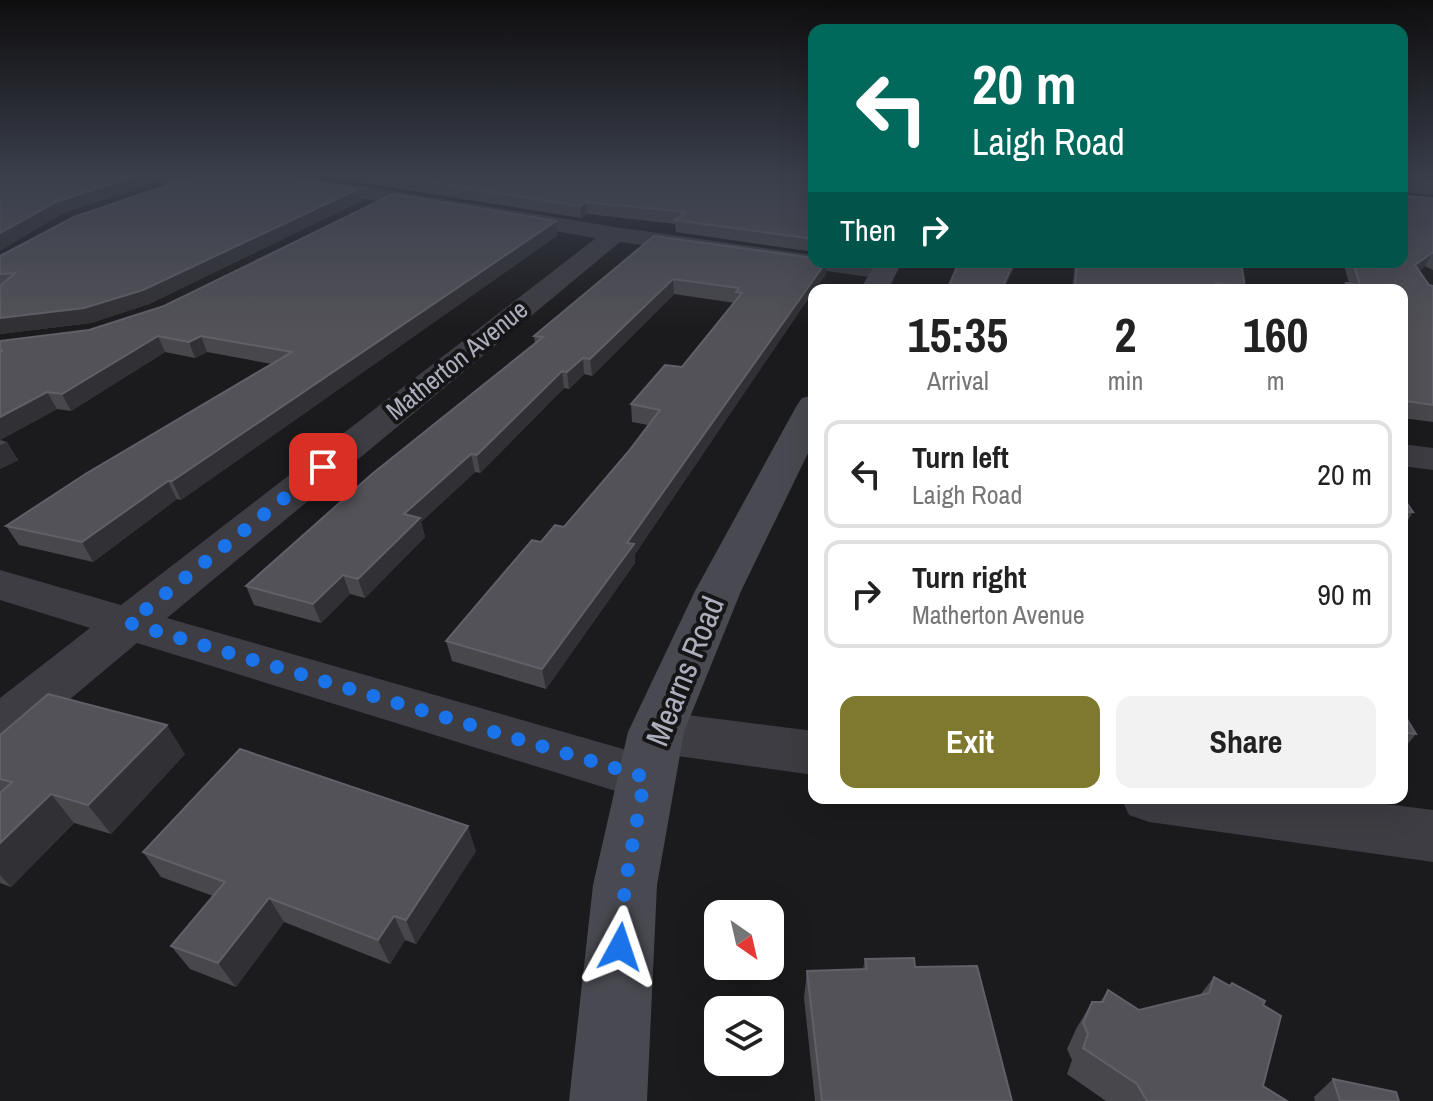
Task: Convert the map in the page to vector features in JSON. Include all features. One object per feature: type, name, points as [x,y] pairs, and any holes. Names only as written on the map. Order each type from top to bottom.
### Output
[{"type":"street","points":[[568,226],[808,261]]},
{"type":"street","name":"Matherton Avenue","points":[[0,727],[615,234]]},
{"type":"street","points":[[849,268],[882,274]]},
{"type":"street","name":"Mearns Road","points":[[608,1101],[625,885],[650,754],[718,591],[808,417]]},
{"type":"street","points":[[1408,456],[1433,459]]},
{"type":"street","points":[[0,585],[129,623],[650,754],[808,753]]},
{"type":"street","points":[[1194,804],[1433,836]]},
{"type":"building","points":[[56,226],[278,226],[143,290],[84,308],[0,318],[0,286],[15,273],[0,274],[0,256]]},
{"type":"building","points":[[327,226],[548,226],[82,542],[6,526],[87,473],[292,352],[201,336],[189,342],[158,336],[62,394],[47,392],[0,417],[0,341],[89,330],[164,306]]},
{"type":"building","points":[[722,226],[808,226],[808,238]]},
{"type":"building","points":[[1408,226],[1433,226],[1433,253],[1415,265],[1433,286],[1433,405],[1408,401],[1408,284],[1360,284],[1355,268],[1408,268]]},
{"type":"building","points":[[654,236],[808,257],[808,268],[822,268],[627,543],[634,544],[542,669],[446,641],[532,540],[541,542],[555,525],[564,527],[628,452],[660,410],[631,404],[665,365],[682,367],[742,293],[736,292],[739,288],[673,279],[590,359],[583,358],[567,372],[562,371],[477,455],[471,454],[404,514],[420,518],[358,579],[343,575],[313,604],[246,586],[372,474],[543,337],[534,336]]},
{"type":"building","points":[[956,268],[1011,268],[1004,284],[950,284]]},
{"type":"building","points":[[1077,268],[1242,268],[1245,284],[1216,283],[1075,284]]},
{"type":"building","points":[[48,694],[167,725],[88,805],[51,794],[0,843],[0,793],[12,782],[0,779],[0,735]]},
{"type":"building","points":[[1408,721],[1416,734],[1408,733]]},
{"type":"building","points":[[240,749],[468,826],[406,920],[394,916],[378,940],[269,898],[218,963],[171,946],[225,882],[143,852]]},
{"type":"building","points":[[914,958],[915,967],[977,966],[1012,1101],[822,1101],[807,971],[867,969],[865,959]]},
{"type":"building","points":[[1214,977],[1265,1001],[1263,1005],[1281,1016],[1263,1086],[1287,1101],[1147,1101],[1137,1084],[1083,1048],[1088,1034],[1083,1023],[1092,1002],[1103,1002],[1108,990],[1139,1010],[1209,993]]},
{"type":"building","points":[[1333,1079],[1396,1092],[1399,1101],[1340,1101]]},
{"type":"route","points":[[323,467],[129,623],[645,777],[625,885],[620,947]]}]
